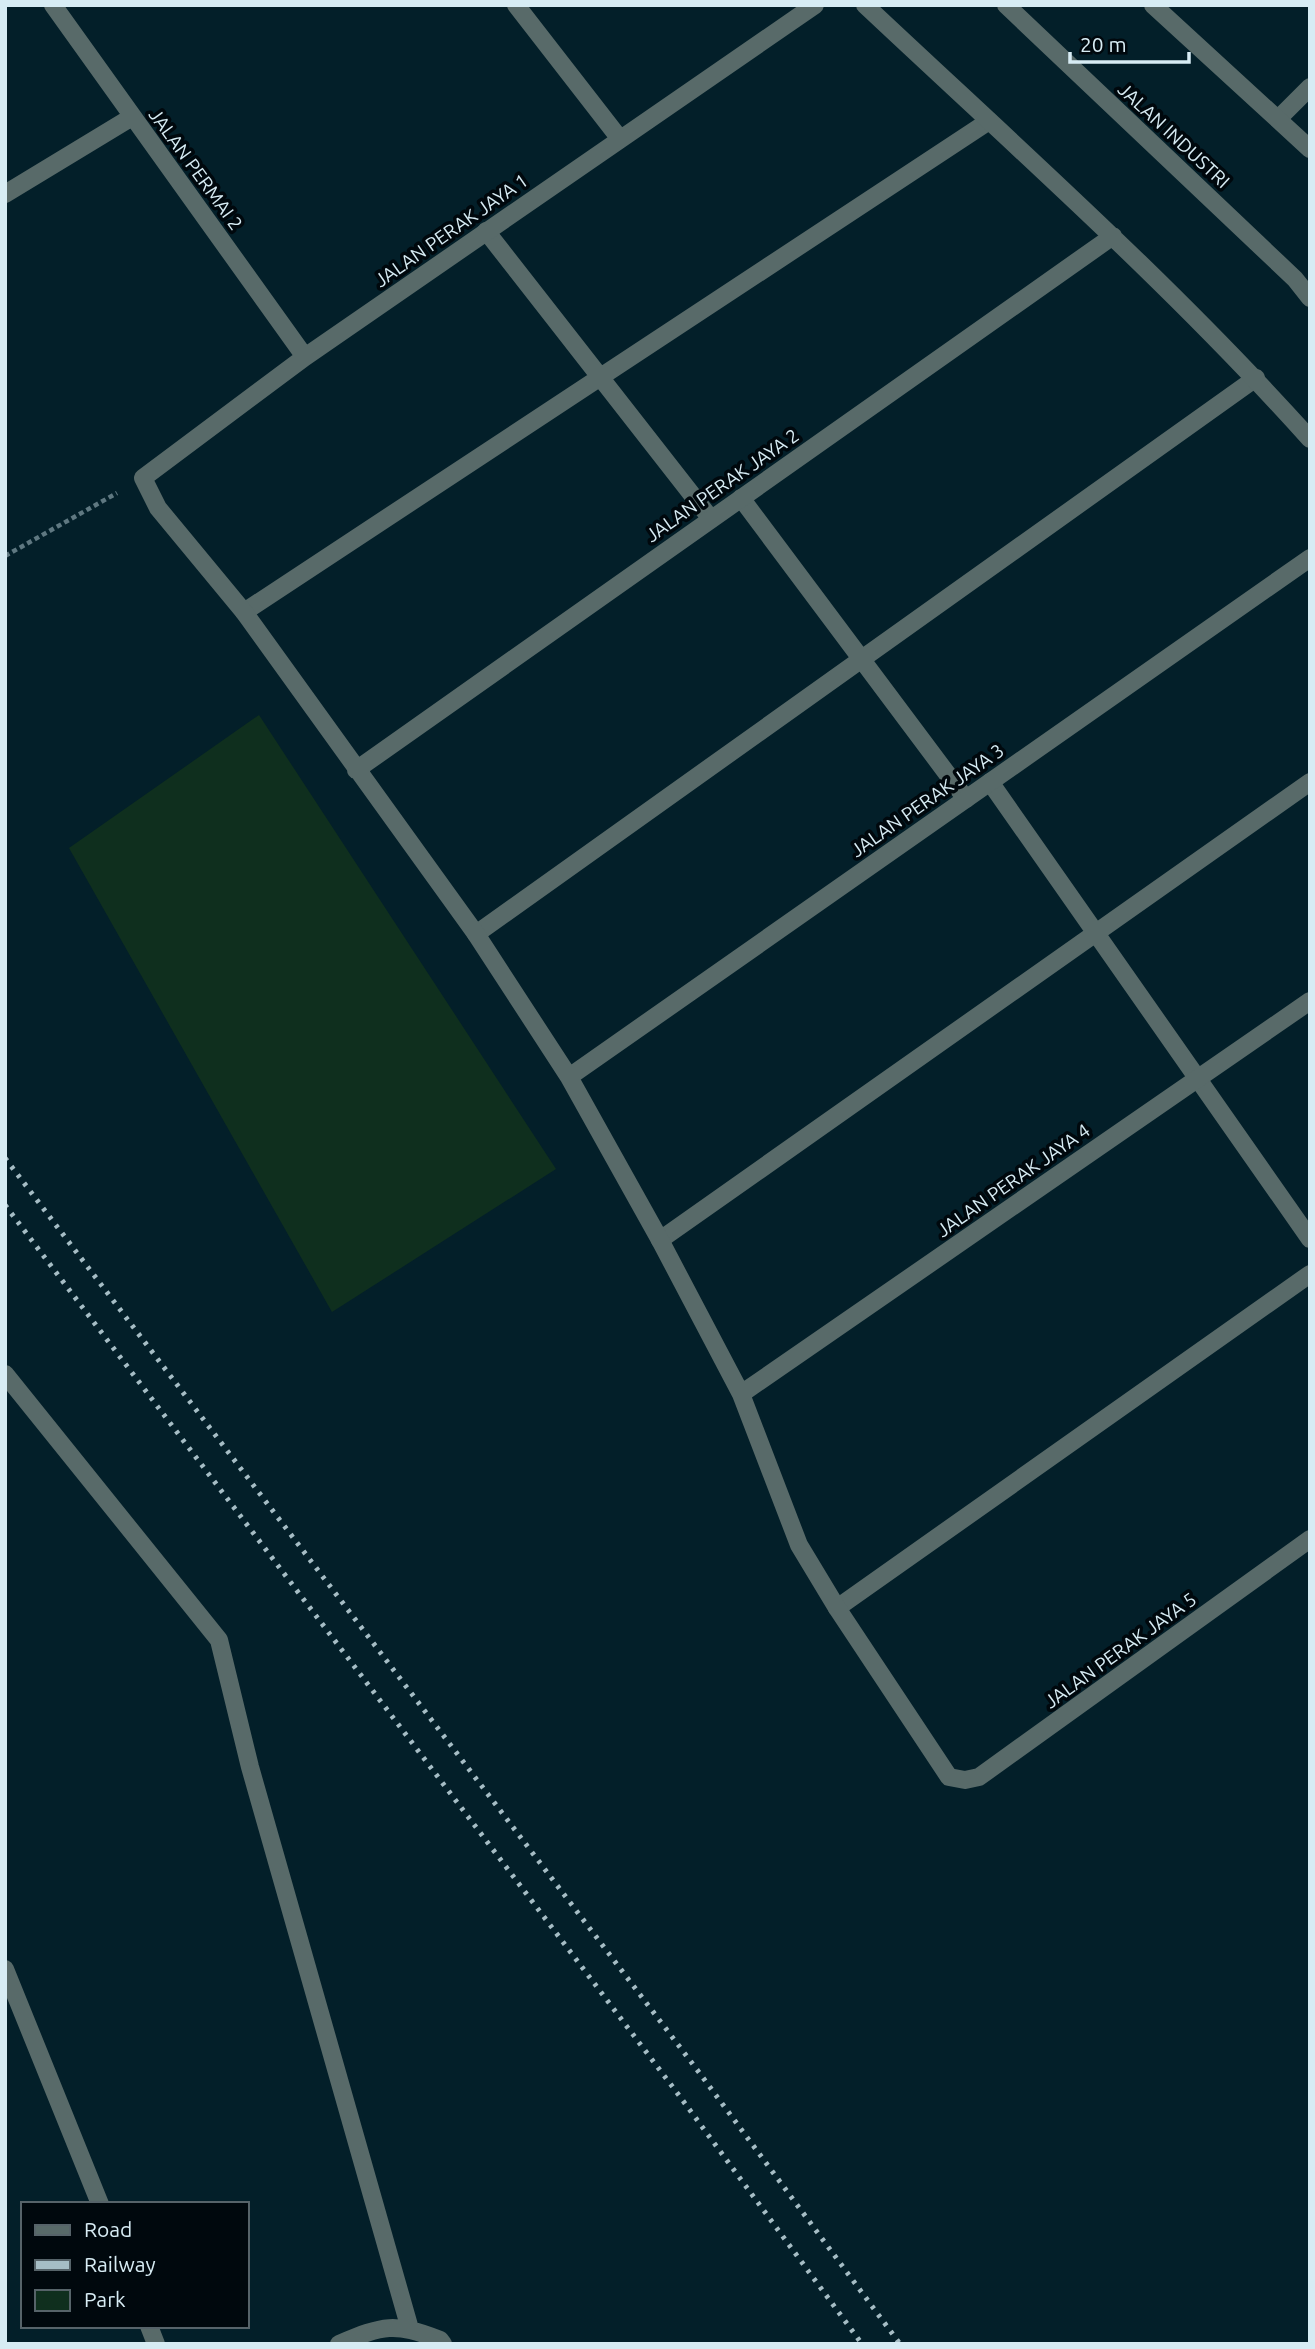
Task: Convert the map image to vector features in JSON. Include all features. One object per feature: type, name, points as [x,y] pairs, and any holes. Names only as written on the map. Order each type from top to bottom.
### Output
[{"type":"street","name":"JALAN PERMAI 2","points":[[52,5],[305,357]]},
{"type":"street","points":[[516,5],[620,139]]},
{"type":"street","name":"JALAN PERAK JAYA 1","points":[[143,478],[305,357],[815,5]]},
{"type":"street","points":[[865,5],[1113,236],[1255,379],[1310,439]]},
{"type":"street","name":"JALAN INDUSTRI","points":[[1006,5],[1303,274],[1310,298]]},
{"type":"street","points":[[1153,5],[1310,149]]},
{"type":"street","points":[[1278,119],[1310,87]]},
{"type":"street","points":[[5,194],[132,117]]},
{"type":"street","points":[[244,612],[989,121]]},
{"type":"street","points":[[486,231],[711,519]]},
{"type":"street","name":"JALAN PERAK JAYA 2","points":[[356,770],[1113,236]]},
{"type":"street","points":[[477,934],[1255,379]]},
{"type":"street","points":[[143,478],[158,508],[244,612],[477,934],[569,1077],[660,1240],[741,1394],[799,1545],[837,1608],[1310,1274]]},
{"type":"street","points":[[741,498],[966,799]]},
{"type":"street","name":"JALAN PERAK JAYA 3","points":[[569,1077],[1310,558]]},
{"type":"street","points":[[990,782],[1310,1239]]},
{"type":"street","points":[[660,1240],[1310,782]]},
{"type":"street","name":"JALAN PERAK JAYA 4","points":[[741,1394],[1310,1002]]},
{"type":"street","points":[[5,1374],[219,1640],[250,1767],[410,2329]]},
{"type":"street","name":"JALAN PERAK JAYA 5","points":[[837,1608],[949,1777],[965,1780],[979,1777],[1310,1539]]},
{"type":"street","points":[[5,1969],[99,2202]]},
{"type":"street","points":[[339,2344],[376,2329],[410,2329],[440,2340],[443,2344]]},
{"type":"path","points":[[5,556],[143,478]]},
{"type":"green space","points":[[259,715],[556,1169],[332,1312],[69,848]]},
{"type":"railway","points":[[5,1158],[698,2071],[900,2344]]},
{"type":"railway","points":[[5,1205],[678,2094],[862,2344]]}]
